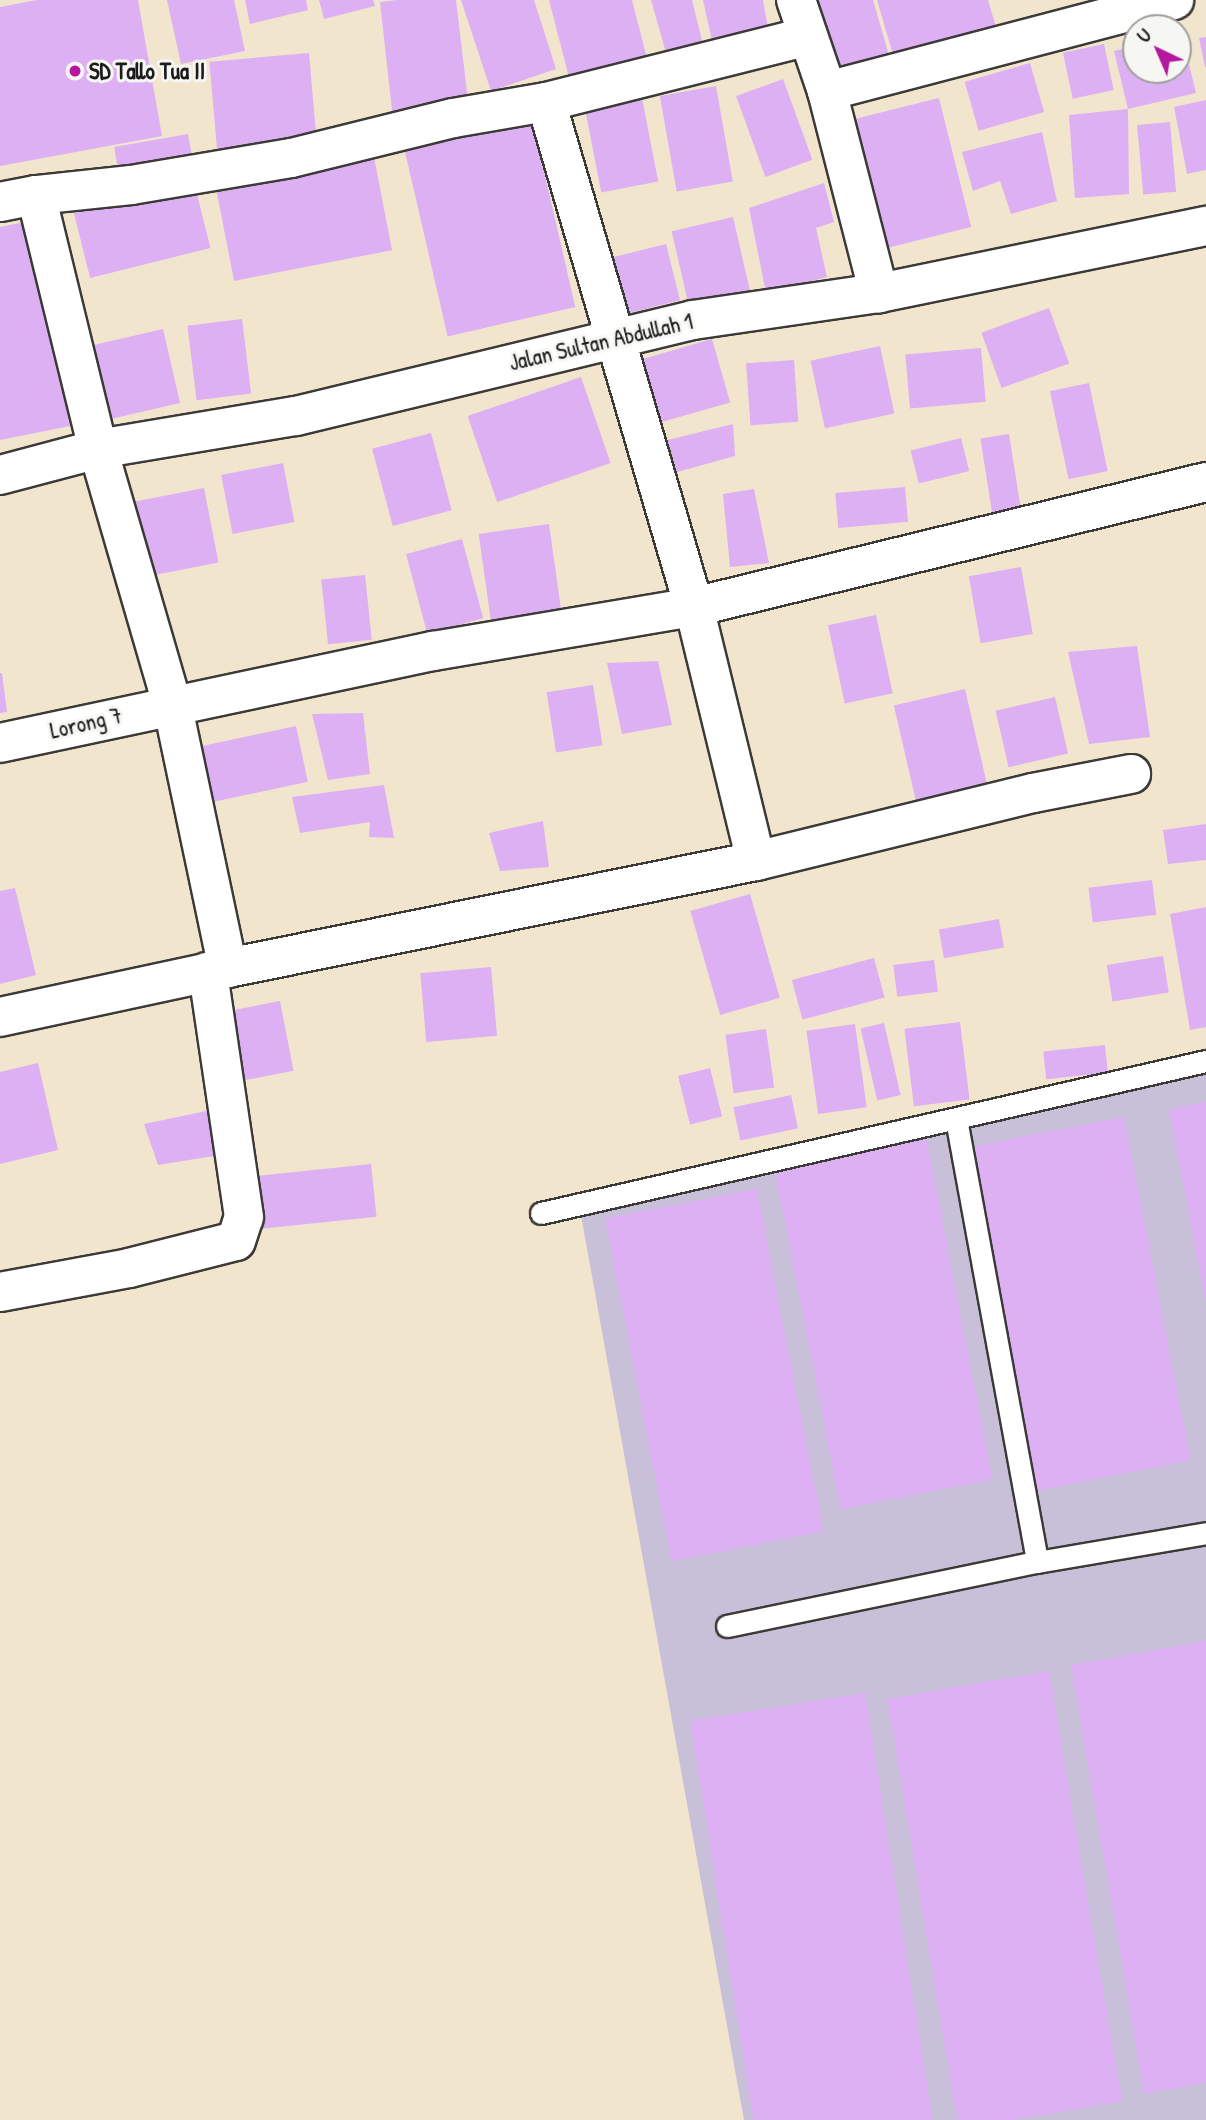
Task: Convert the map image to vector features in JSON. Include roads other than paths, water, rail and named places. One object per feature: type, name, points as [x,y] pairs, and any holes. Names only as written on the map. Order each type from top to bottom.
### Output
[{"type":"street","points":[[796,0],[827,91],[879,293]]},
{"type":"street","points":[[827,91],[1174,0]]},
{"type":"street","points":[[0,1292],[129,1268],[236,1241],[244,1217],[218,970],[172,703],[98,449],[18,198],[291,158],[453,118],[546,102],[808,36]]},
{"type":"street","points":[[546,102],[612,338],[694,607],[756,861]]},
{"type":"street","name":"Jalan Sultan Abdullah 1","points":[[0,475],[98,449],[296,416],[693,320],[879,293],[1206,226]]},
{"type":"street","name":"Lorong 7","points":[[0,743],[172,703],[433,651],[694,607],[1206,482]]},
{"type":"street","points":[[0,1017],[756,861],[1033,793],[1131,774]]},
{"type":"lane","points":[[541,1213],[1206,1061]]},
{"type":"lane","points":[[956,1119],[1037,1562]]},
{"type":"lane","points":[[727,1626],[1037,1562],[1206,1533]]},
{"type":"place","name":"SD Tallo Tua II","points":[[75,71]]}]
